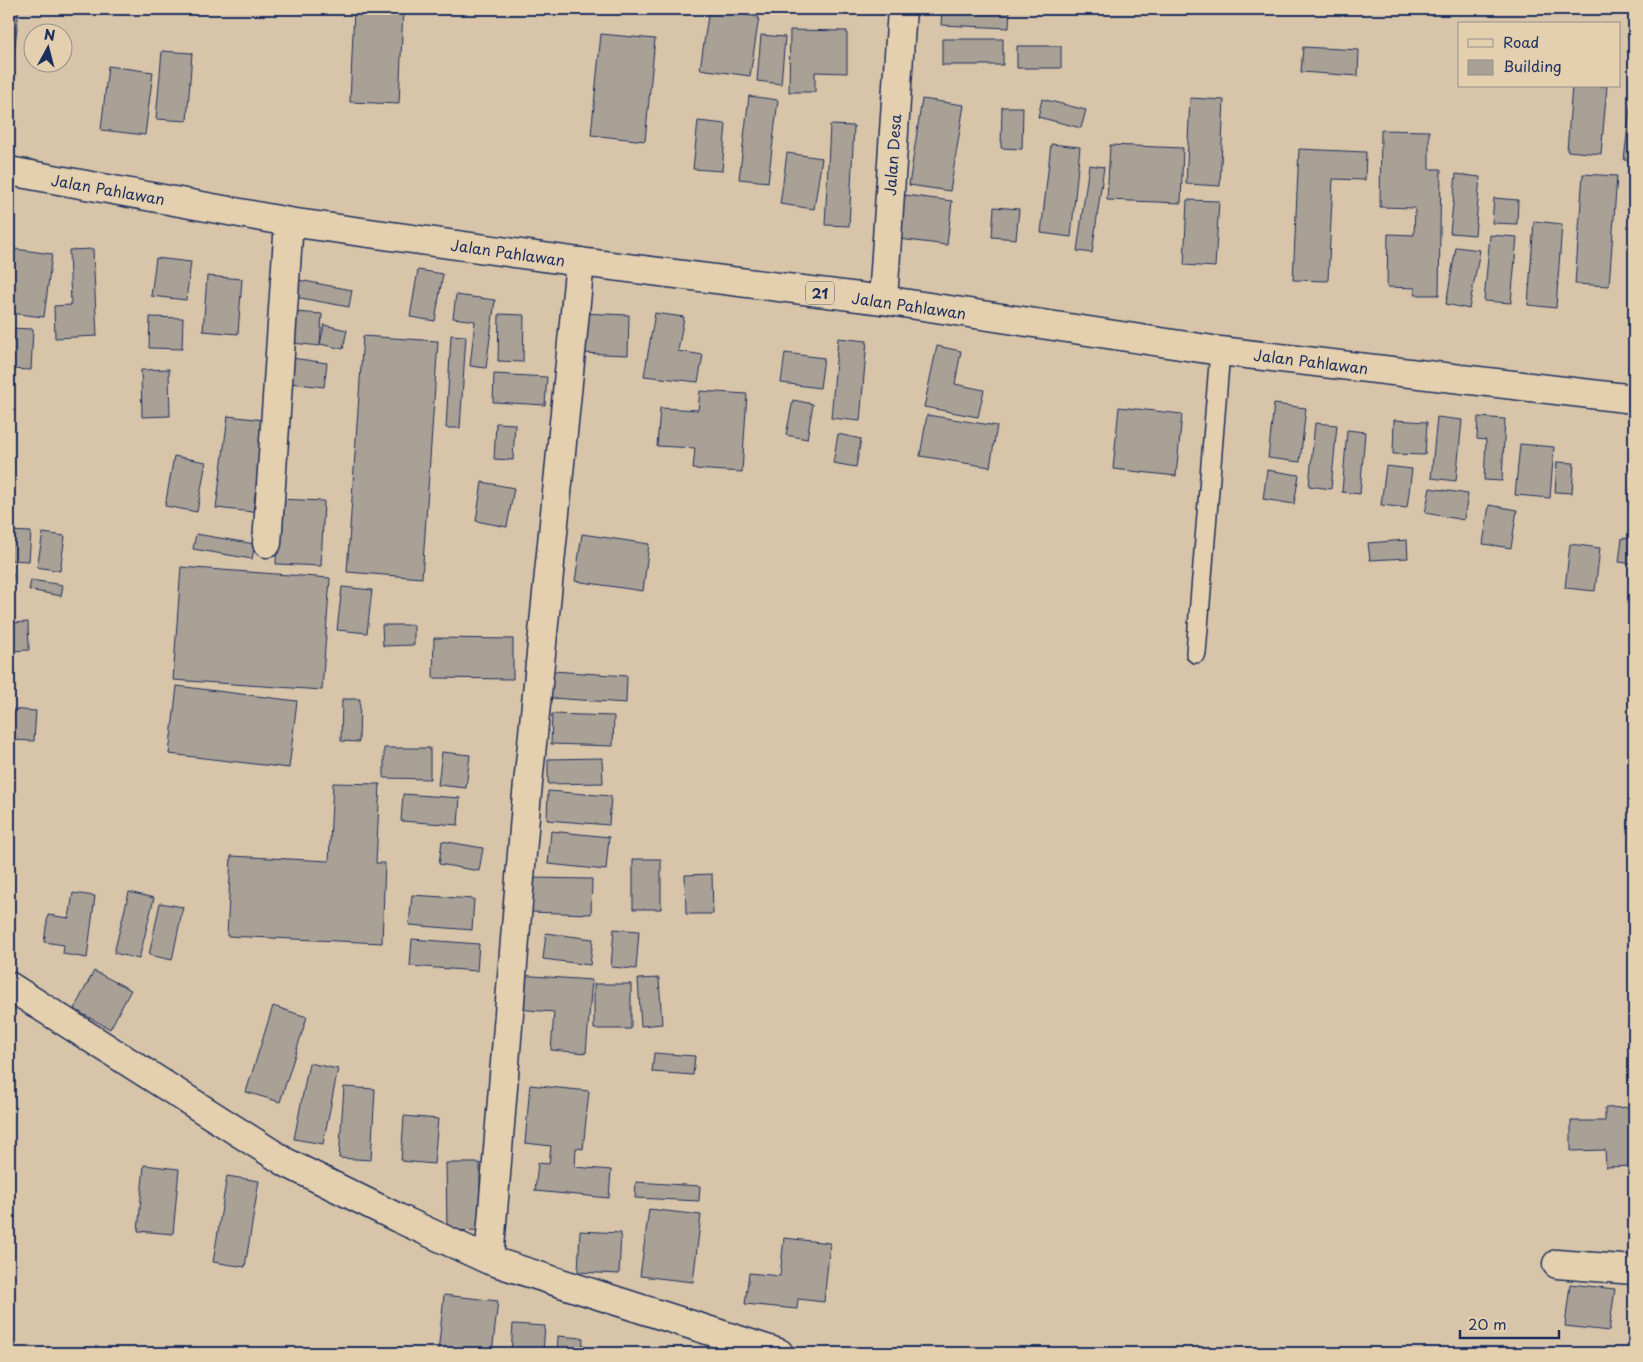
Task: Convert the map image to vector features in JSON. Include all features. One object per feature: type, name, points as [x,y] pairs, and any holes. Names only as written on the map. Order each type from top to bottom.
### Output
[{"type":"main road","name":"Jalan Desa","points":[[883,300],[902,9]]},
{"type":"main road","name":"Jalan Pahlawan","points":[[9,170],[289,222],[580,262],[883,300],[1220,351],[1634,399]]},
{"type":"main road","points":[[267,543],[289,222]]},
{"type":"main road","points":[[489,1260],[527,794],[580,262]]},
{"type":"main road","points":[[9,986],[287,1163],[398,1218],[489,1260],[779,1353]]},
{"type":"main road","points":[[1557,1264],[1634,1270]]},
{"type":"lane","points":[[1196,653],[1220,351]]},
{"type":"building","points":[[9,9],[19,9],[9,99]]},
{"type":"building","points":[[354,9],[403,9],[399,104],[350,102]]},
{"type":"building","points":[[709,9],[759,17],[750,76],[700,69]]},
{"type":"building","points":[[813,9],[851,9],[850,13]]},
{"type":"building","points":[[942,9],[1010,9],[1009,28],[941,25]]},
{"type":"building","points":[[790,30],[847,31],[847,73],[815,72],[815,92],[789,92]]},
{"type":"building","points":[[601,34],[655,39],[645,141],[591,135]]},
{"type":"building","points":[[761,35],[785,37],[781,84],[757,81]]},
{"type":"building","points":[[942,39],[1003,39],[1003,65],[942,65]]},
{"type":"building","points":[[1017,46],[1061,46],[1061,68],[1017,68]]},
{"type":"building","points":[[1303,47],[1359,50],[1358,76],[1301,72]]},
{"type":"building","points":[[162,51],[192,53],[187,121],[156,119]]},
{"type":"building","points":[[108,66],[153,72],[145,135],[101,130]]},
{"type":"building","points":[[1634,82],[1634,161],[1624,160]]},
{"type":"building","points":[[1572,88],[1607,88],[1601,154],[1567,151]]},
{"type":"building","points":[[749,96],[778,100],[768,182],[739,179]]},
{"type":"building","points":[[1190,98],[1224,100],[1220,186],[1186,184]]},
{"type":"building","points":[[922,99],[964,105],[950,191],[909,185]]},
{"type":"building","points":[[1042,99],[1086,110],[1081,128],[1038,117]]},
{"type":"building","points":[[1002,107],[1023,107],[1022,149],[1001,148]]},
{"type":"building","points":[[698,121],[726,124],[722,171],[693,169]]},
{"type":"building","points":[[830,125],[854,126],[849,226],[825,225]]},
{"type":"building","points":[[1381,130],[1429,131],[1429,169],[1441,169],[1439,295],[1415,295],[1415,288],[1387,287],[1388,234],[1414,235],[1415,208],[1380,207]]},
{"type":"building","points":[[1051,144],[1080,147],[1071,237],[1041,233]]},
{"type":"building","points":[[1110,145],[1183,148],[1181,203],[1107,200]]},
{"type":"building","points":[[1299,149],[1366,152],[1365,180],[1333,179],[1328,281],[1293,280]]},
{"type":"building","points":[[787,153],[822,158],[814,209],[780,204]]},
{"type":"building","points":[[1089,165],[1104,167],[1092,253],[1077,251]]},
{"type":"building","points":[[1456,174],[1480,177],[1475,235],[1450,233]]},
{"type":"building","points":[[1583,174],[1617,176],[1609,286],[1575,284]]},
{"type":"building","points":[[905,195],[952,201],[947,245],[899,239]]},
{"type":"building","points":[[1494,198],[1518,200],[1517,224],[1492,223]]},
{"type":"building","points":[[1187,200],[1219,201],[1215,267],[1184,265]]},
{"type":"building","points":[[994,207],[1019,209],[1016,239],[992,237]]},
{"type":"building","points":[[1534,221],[1562,224],[1556,308],[1528,305]]},
{"type":"building","points":[[1490,235],[1517,237],[1511,303],[1484,301]]},
{"type":"building","points":[[1456,247],[1480,250],[1469,309],[1446,304]]},
{"type":"building","points":[[15,249],[52,254],[44,317],[9,313]]},
{"type":"building","points":[[93,249],[97,336],[55,338],[54,306],[71,305],[69,250]]},
{"type":"building","points":[[156,258],[191,262],[186,300],[151,296]]},
{"type":"building","points":[[418,270],[443,274],[435,321],[410,317]]},
{"type":"building","points":[[207,276],[242,279],[238,334],[203,331]]},
{"type":"building","points":[[299,280],[352,290],[349,307],[295,297]]},
{"type":"building","points":[[456,295],[495,300],[486,368],[470,366],[475,321],[453,318]]},
{"type":"building","points":[[295,312],[322,314],[320,346],[292,343]]},
{"type":"building","points":[[581,313],[629,315],[628,355],[580,353]]},
{"type":"building","points":[[655,313],[684,317],[678,351],[703,355],[698,382],[644,376]]},
{"type":"building","points":[[499,314],[524,315],[523,362],[498,361]]},
{"type":"building","points":[[150,317],[183,318],[182,349],[149,348]]},
{"type":"building","points":[[324,325],[347,330],[343,349],[320,344]]},
{"type":"building","points":[[9,328],[33,329],[31,370],[9,369]]},
{"type":"building","points":[[451,335],[466,336],[460,428],[446,428]]},
{"type":"building","points":[[363,336],[438,341],[422,578],[347,572]]},
{"type":"building","points":[[838,338],[867,341],[860,421],[831,418]]},
{"type":"building","points":[[937,346],[961,351],[955,384],[984,390],[978,417],[924,407]]},
{"type":"building","points":[[785,353],[824,358],[820,388],[781,383]]},
{"type":"building","points":[[292,358],[327,363],[324,387],[289,383]]},
{"type":"building","points":[[169,369],[170,416],[142,417],[141,370]]},
{"type":"building","points":[[494,374],[547,377],[545,405],[493,402]]},
{"type":"building","points":[[700,391],[747,394],[742,472],[693,469],[695,448],[657,446],[660,408],[698,410]]},
{"type":"building","points":[[793,400],[813,404],[807,439],[786,435]]},
{"type":"building","points":[[1274,404],[1306,408],[1300,462],[1268,458]]},
{"type":"building","points":[[1119,407],[1182,414],[1176,476],[1113,469]]},
{"type":"building","points":[[927,415],[997,426],[990,467],[920,456]]},
{"type":"building","points":[[228,416],[264,420],[253,512],[216,508]]},
{"type":"building","points":[[1437,417],[1462,420],[1456,481],[1431,478]]},
{"type":"building","points":[[1478,417],[1505,419],[1502,481],[1484,480],[1486,440],[1477,439]]},
{"type":"building","points":[[1394,420],[1427,422],[1425,455],[1393,454]]},
{"type":"building","points":[[496,423],[515,424],[513,460],[494,459]]},
{"type":"building","points":[[1315,423],[1337,425],[1331,489],[1309,486]]},
{"type":"building","points":[[1347,430],[1365,432],[1360,494],[1342,492]]},
{"type":"building","points":[[838,434],[861,439],[856,467],[833,463]]},
{"type":"building","points":[[1520,444],[1554,447],[1550,498],[1515,495]]},
{"type":"building","points":[[1629,455],[1634,455],[1634,472],[1630,473]]},
{"type":"building","points":[[174,456],[206,462],[197,512],[165,506]]},
{"type":"building","points":[[1557,462],[1574,463],[1572,493],[1555,492]]},
{"type":"building","points":[[1386,466],[1412,469],[1407,508],[1381,505]]},
{"type":"building","points":[[1267,470],[1299,475],[1294,504],[1263,499]]},
{"type":"building","points":[[1632,480],[1634,481],[1634,508],[1629,508]]},
{"type":"building","points":[[482,482],[514,488],[507,527],[476,521]]},
{"type":"building","points":[[1430,488],[1468,494],[1464,520],[1425,513]]},
{"type":"building","points":[[279,499],[324,501],[321,566],[276,564]]},
{"type":"building","points":[[1489,505],[1517,510],[1511,548],[1483,544]]},
{"type":"building","points":[[9,531],[31,532],[29,561],[9,560]]},
{"type":"building","points":[[43,533],[65,536],[60,571],[37,567]]},
{"type":"building","points":[[196,534],[255,544],[252,559],[193,549]]},
{"type":"building","points":[[582,534],[649,544],[643,591],[575,581]]},
{"type":"building","points":[[1622,538],[1634,539],[1634,564],[1619,562]]},
{"type":"building","points":[[1407,540],[1408,558],[1370,560],[1368,543]]},
{"type":"building","points":[[1570,544],[1600,548],[1595,591],[1565,588]]},
{"type":"building","points":[[181,567],[330,578],[322,690],[173,680]]},
{"type":"building","points":[[9,573],[13,574],[10,601],[9,601]]},
{"type":"building","points":[[31,580],[63,585],[61,596],[29,590]]},
{"type":"building","points":[[342,587],[372,590],[367,633],[337,630]]},
{"type":"building","points":[[28,622],[29,650],[9,651],[9,623]]},
{"type":"building","points":[[382,625],[414,625],[414,645],[383,646]]},
{"type":"building","points":[[434,638],[513,639],[513,679],[433,678]]},
{"type":"building","points":[[553,671],[627,676],[626,703],[551,698]]},
{"type":"building","points":[[177,686],[297,701],[289,768],[169,754]]},
{"type":"building","points":[[342,699],[360,699],[359,742],[341,741]]},
{"type":"building","points":[[9,709],[36,711],[34,741],[9,740]]},
{"type":"building","points":[[552,714],[614,716],[613,746],[551,744]]},
{"type":"building","points":[[384,748],[430,748],[430,779],[384,778]]},
{"type":"building","points":[[442,752],[470,755],[466,788],[438,785]]},
{"type":"building","points":[[602,758],[603,783],[548,784],[548,759]]},
{"type":"building","points":[[333,783],[380,784],[376,863],[385,863],[382,943],[227,936],[231,856],[329,861]]},
{"type":"building","points":[[548,791],[611,796],[609,825],[547,820]]},
{"type":"building","points":[[403,794],[460,798],[458,825],[401,821]]},
{"type":"building","points":[[551,831],[609,837],[606,870],[548,864]]},
{"type":"building","points":[[442,841],[483,848],[479,871],[439,864]]},
{"type":"building","points":[[633,859],[661,859],[661,909],[633,909]]},
{"type":"building","points":[[712,874],[713,914],[686,914],[685,875]]},
{"type":"building","points":[[530,878],[592,879],[591,914],[529,912]]},
{"type":"building","points":[[129,892],[154,898],[139,959],[114,953]]},
{"type":"building","points":[[73,893],[95,896],[87,958],[63,954],[64,945],[44,942],[48,915],[69,918]]},
{"type":"building","points":[[412,895],[474,899],[472,930],[409,925]]},
{"type":"building","points":[[160,903],[183,907],[172,960],[149,955]]},
{"type":"building","points":[[614,929],[639,931],[636,969],[611,967]]},
{"type":"building","points":[[546,933],[593,939],[590,965],[543,959]]},
{"type":"building","points":[[412,939],[479,944],[477,971],[410,966]]},
{"type":"building","points":[[94,971],[131,990],[110,1029],[74,1009]]},
{"type":"building","points":[[518,975],[592,980],[586,1053],[551,1050],[554,1012],[516,1009]]},
{"type":"building","points":[[659,978],[662,1024],[641,1026],[638,979]]},
{"type":"building","points":[[594,984],[631,984],[631,1029],[594,1029]]},
{"type":"building","points":[[273,1006],[307,1017],[280,1102],[246,1092]]},
{"type":"building","points":[[654,1053],[695,1056],[693,1075],[652,1072]]},
{"type":"building","points":[[309,1063],[338,1069],[323,1144],[294,1139]]},
{"type":"building","points":[[530,1085],[589,1091],[583,1149],[576,1148],[575,1167],[611,1170],[609,1198],[535,1191],[538,1163],[549,1164],[551,1146],[525,1143]]},
{"type":"building","points":[[344,1087],[375,1089],[371,1160],[339,1158]]},
{"type":"building","points":[[1634,1107],[1634,1166],[1606,1167],[1605,1150],[1571,1151],[1571,1121],[1605,1121],[1605,1108]]},
{"type":"building","points":[[404,1116],[438,1119],[434,1164],[401,1161]]},
{"type":"building","points":[[446,1163],[480,1163],[480,1230],[447,1231]]},
{"type":"building","points":[[144,1165],[179,1169],[173,1234],[138,1231]]},
{"type":"building","points":[[227,1176],[259,1181],[245,1267],[213,1262]]},
{"type":"building","points":[[636,1182],[700,1186],[699,1201],[635,1198]]},
{"type":"building","points":[[649,1209],[701,1215],[693,1282],[640,1276]]},
{"type":"building","points":[[580,1231],[621,1233],[619,1274],[578,1272]]},
{"type":"building","points":[[784,1238],[830,1243],[824,1302],[798,1299],[797,1309],[745,1304],[749,1273],[780,1276]]},
{"type":"building","points":[[1570,1284],[1615,1289],[1609,1331],[1565,1326]]},
{"type":"building","points":[[444,1295],[498,1301],[492,1353],[438,1353]]},
{"type":"building","points":[[1632,1313],[1634,1314],[1634,1349],[1630,1348]]},
{"type":"building","points":[[513,1324],[545,1326],[543,1353],[511,1353]]},
{"type":"building","points":[[558,1336],[583,1338],[582,1353],[557,1353]]}]
